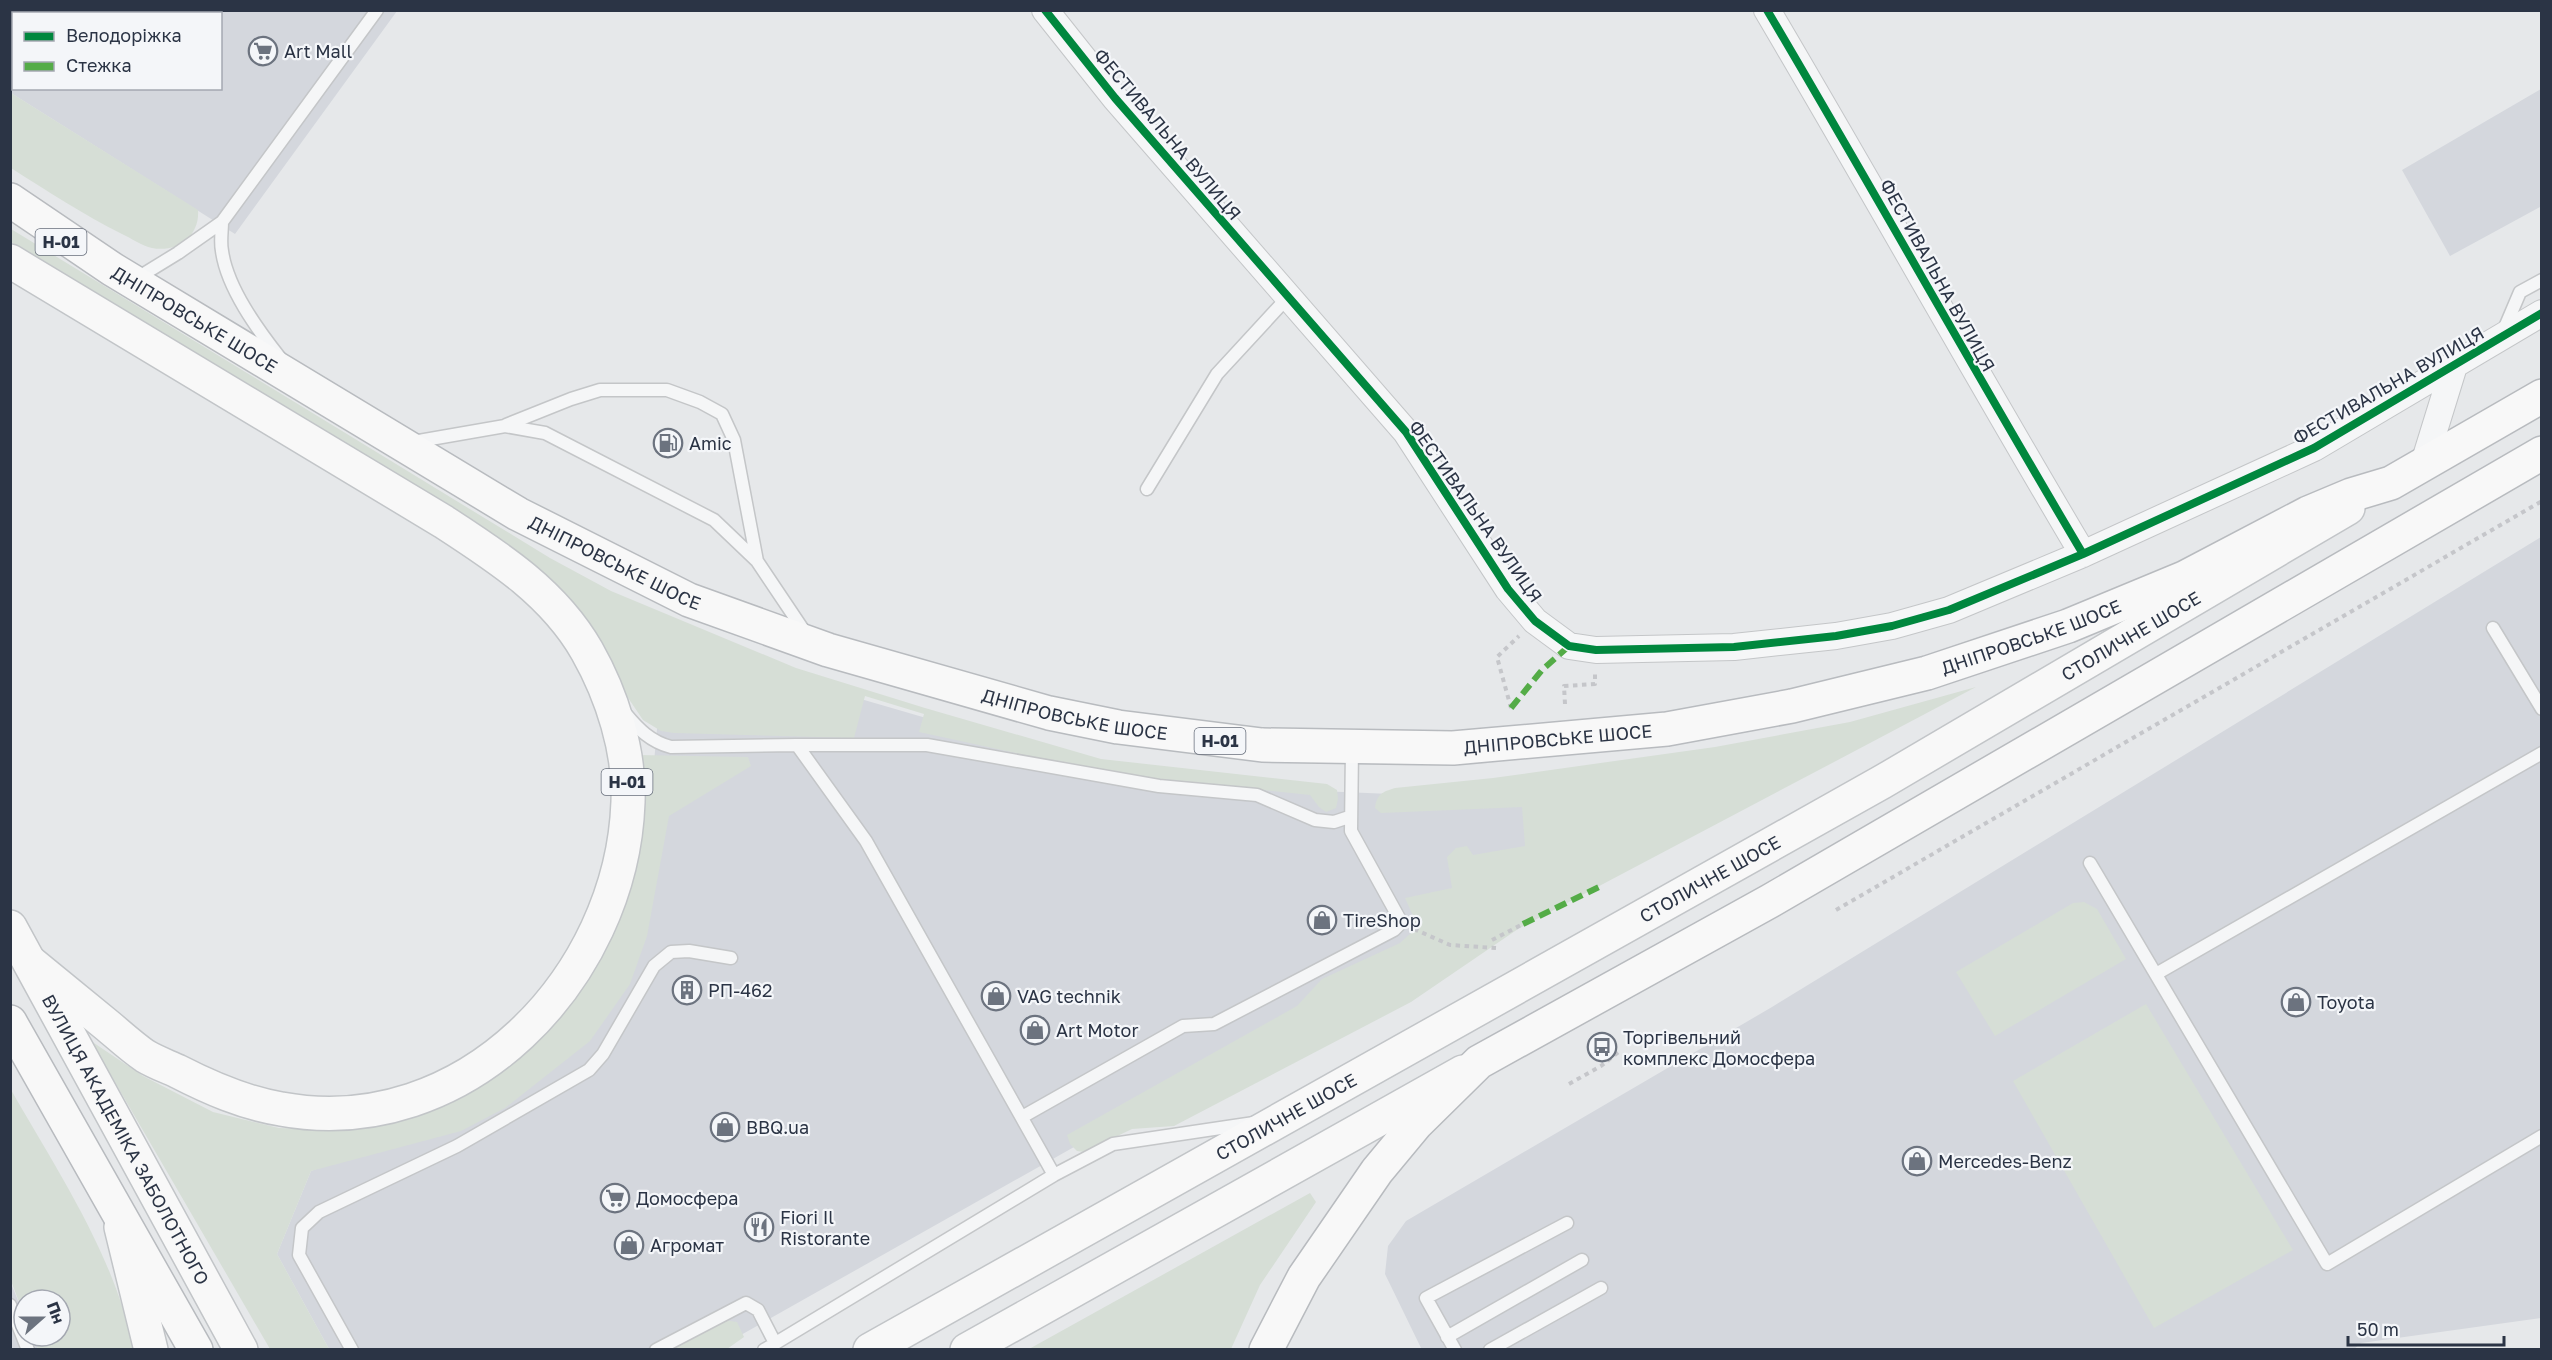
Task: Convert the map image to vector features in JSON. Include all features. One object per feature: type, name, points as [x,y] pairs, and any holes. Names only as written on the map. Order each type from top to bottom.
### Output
[{"type":"main road","points":[[10,200],[123,274]]},
{"type":"main road","name":"ДНІПРОВСЬКЕ ШОСЕ","points":[[10,216],[123,274],[518,514],[689,600],[813,645],[1038,710],[1118,727],[1262,745],[1452,748],[1667,729],[1792,706],[1928,673],[2068,626],[2184,578],[2308,513],[2350,495],[2391,483]]},
{"type":"main road","name":"Н-01","points":[[10,261],[434,516],[501,560],[531,584],[571,627],[603,682],[616,721],[625,763],[628,802],[618,870],[607,905],[574,974],[536,1021],[487,1064],[449,1086],[390,1108],[342,1114],[282,1110],[223,1094],[145,1056],[31,963]]},
{"type":"main road","points":[[10,282],[43,280]]},
{"type":"main road","name":"СТОЛИЧНЕ ШОСЕ","points":[[870,1350],[1882,782],[2541,396]]},
{"type":"main road","points":[[967,1350],[1770,901],[2541,453]]},
{"type":"main road","name":"ВУЛИЦЯ АКАДЕМІКА ЗАБОЛОТНОГО","points":[[10,927],[241,1350]]},
{"type":"main road","points":[[10,1022],[196,1350]]},
{"type":"main road","points":[[1266,1350],[1304,1277],[1377,1171],[1416,1124],[1479,1062]]},
{"type":"main road","points":[[117,1208],[151,1350]]},
{"type":"street","name":"ФЕСТИВАЛЬНА ВУЛИЦЯ","points":[[1045,10],[1115,98],[1406,432],[1508,590],[1535,621],[1569,646],[1596,650],[1734,647],[1858,632],[1892,626],[1950,610],[2083,554],[2314,448],[2541,313]]},
{"type":"street","name":"ФЕСТИВАЛЬНА ВУЛИЦЯ","points":[[1767,10],[1886,210],[1987,392],[2083,554]]},
{"type":"street","points":[[2424,463],[2454,366]]},
{"type":"lane","points":[[123,274],[178,254],[222,222],[377,10]]},
{"type":"lane","points":[[222,222],[222,251],[246,310],[297,380]]},
{"type":"lane","points":[[2500,337],[2520,292],[2541,280]]},
{"type":"lane","points":[[1147,489],[1217,374],[1288,297]]},
{"type":"lane","points":[[401,444],[505,426],[600,390],[667,390],[722,414],[734,440],[757,561]]},
{"type":"lane","points":[[505,426],[545,433],[714,520],[757,561],[813,645]]},
{"type":"lane","points":[[2493,628],[2539,700]]},
{"type":"lane","points":[[603,682],[636,726],[662,745],[671,747],[927,745],[1159,786],[1257,795],[1315,820],[1334,822],[1349,817]]},
{"type":"lane","points":[[796,745],[866,841],[1054,1175]]},
{"type":"lane","points":[[1022,1117],[1183,1026],[1214,1024],[1394,930],[1400,924],[1400,918],[1351,831],[1349,817],[1352,748]]},
{"type":"lane","points":[[2156,974],[2541,753]]},
{"type":"lane","points":[[2090,863],[2327,1264],[2541,1136]]},
{"type":"lane","points":[[352,1350],[298,1255],[302,1228],[320,1212],[457,1146],[590,1070],[603,1054],[654,966],[670,952],[689,951],[731,958]]},
{"type":"lane","points":[[656,1350],[746,1303],[758,1310],[770,1346],[1054,1175],[1113,1144],[1281,1119]]},
{"type":"lane","points":[[1455,1350],[1426,1298],[1567,1223]]},
{"type":"lane","points":[[1447,1336],[1582,1260]]},
{"type":"lane","points":[[1491,1350],[1601,1288]]},
{"type":"lane","points":[[10,1305],[28,1350]]},
{"type":"path","points":[[1836,910],[2541,501]]},
{"type":"path","points":[[1511,708],[1497,657],[1513,641]]},
{"type":"path","points":[[1565,704],[1564,686],[1595,684]]},
{"type":"path","points":[[1400,924],[1450,945],[1496,948]]},
{"type":"path","points":[[1491,940],[1523,924]]},
{"type":"path","points":[[1569,1084],[1601,1066],[1621,1050]]},
{"type":"shaded area","points":[[10,11],[397,11],[235,234],[11,93]]},
{"type":"shaded area","points":[[2541,89],[2540,207],[2450,256],[2402,170]]},
{"type":"shaded area","points":[[11,93],[198,210],[198,219],[191,235],[185,241],[170,248],[148,247],[94,219],[11,168]]},
{"type":"shaded area","points":[[11,229],[550,558],[611,591],[796,668],[925,708],[1101,759],[1327,784],[1337,790],[1336,808],[1326,812],[1310,795],[1107,773],[919,732],[924,714],[865,696],[854,738],[661,731],[643,720],[608,668],[582,622],[294,417],[11,242]]},
{"type":"shaded area","points":[[2541,537],[2541,1318],[2361,1343],[2353,1350],[1422,1350],[1385,1274],[1388,1246],[1406,1221],[1772,1007]]},
{"type":"shaded area","points":[[665,642],[988,736],[1114,765],[1320,791],[1530,800],[1556,898],[1322,1007],[716,1349],[329,1349],[277,1254],[311,1171],[476,1108],[577,1037],[653,773]]},
{"type":"shaded area","points":[[1976,687],[1518,929],[1411,1002],[1174,1126],[1132,1129],[1084,1152],[1077,1151],[1070,1144],[1067,1135],[1297,1006],[1322,979],[1400,943],[1411,933],[1414,918],[1405,898],[1452,888],[1447,857],[1456,848],[1467,846],[1473,855],[1525,846],[1522,807],[1381,813],[1375,808],[1383,792],[1395,788],[1493,778],[1715,747],[1850,722]]},
{"type":"shaded area","points":[[638,755],[748,757],[751,766],[669,816],[647,936],[630,984],[590,1041],[505,1108],[461,1131],[311,1171],[277,1254],[329,1349],[270,1349],[91,1041],[143,1076],[213,1112],[279,1128],[343,1130],[396,1121],[451,1101],[491,1080],[546,1031],[586,982],[621,911]]},
{"type":"shaded area","points":[[2084,902],[2097,909],[2126,959],[1995,1036],[1956,972],[2073,903]]},
{"type":"shaded area","points":[[2146,1004],[2293,1250],[2154,1328],[2013,1081]]},
{"type":"shaded area","points":[[10,1088],[65,1182],[99,1247],[125,1315],[133,1349],[38,1349],[72,1348],[72,1288],[14,1288],[11,1281]]},
{"type":"shaded area","points":[[1310,1193],[1316,1202],[1260,1285],[1231,1349],[1029,1349]]},
{"type":"shaded area","points":[[10,1281],[13,1288],[12,1348],[38,1349],[11,1349]]},
{"type":"shaded area","points":[[724,1320],[737,1322],[744,1337],[727,1349],[672,1350]]},
{"type":"marked path","points":[[1511,708],[1542,670],[1569,646]]},
{"type":"marked path","points":[[1523,924],[1603,885]]},
{"type":"cycle path","points":[[1045,10],[1115,98],[1406,432],[1508,589],[1535,621],[1569,646],[1596,650],[1734,647],[1836,636],[1892,626],[1949,610],[2083,554],[2314,448],[2542,313]]},
{"type":"cycle path","points":[[1767,10],[2083,554]]},
{"type":"place","name":"Art Mall","points":[[263,51]]},
{"type":"place","name":"Amic","points":[[668,443]]},
{"type":"place","name":"TireShop","points":[[1322,920]]},
{"type":"place","name":"РП-462","points":[[687,990]]},
{"type":"place","name":"VAG technik","points":[[996,996]]},
{"type":"place","name":"Toyota","points":[[2296,1002]]},
{"type":"place","name":"Art Motor","points":[[1035,1030]]},
{"type":"place","name":"Торгівельний комплекс Домосфера","points":[[1602,1047]]},
{"type":"place","name":"BBQ.ua","points":[[725,1127]]},
{"type":"place","name":"Mercedes-Benz","points":[[1917,1161]]},
{"type":"place","name":"Домосфера","points":[[615,1198]]},
{"type":"place","name":"Fiori Il Ristorante","points":[[759,1227]]},
{"type":"place","name":"Агромат","points":[[629,1245]]}]
